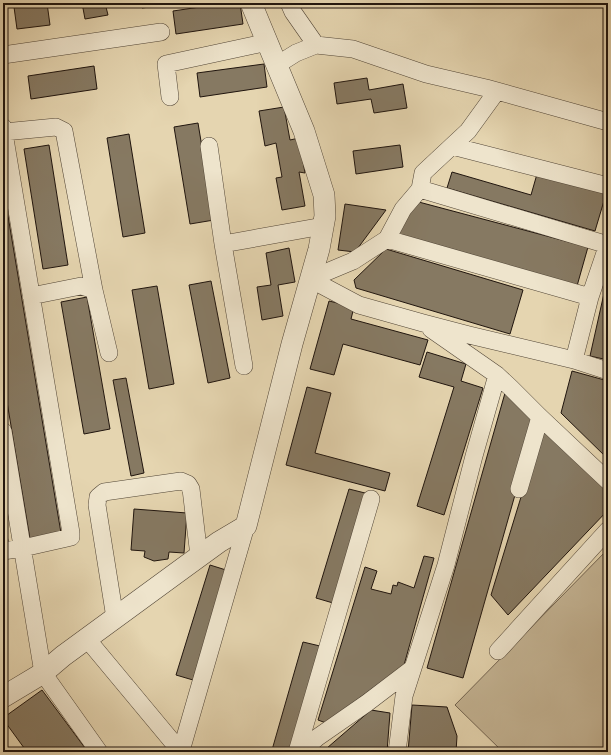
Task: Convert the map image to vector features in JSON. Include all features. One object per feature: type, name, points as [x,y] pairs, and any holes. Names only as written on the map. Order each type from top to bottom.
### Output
[{"type":"street","points":[[181,752],[246,526],[292,344],[319,249],[325,216],[324,195],[304,131],[251,3]]},
{"type":"street","points":[[289,3],[293,12],[316,45]]},
{"type":"street","points":[[3,55],[161,32]]},
{"type":"street","points":[[170,97],[166,64],[268,42]]},
{"type":"street","points":[[277,65],[296,53],[316,45],[353,49],[426,74],[497,91],[608,122]]},
{"type":"street","points":[[310,279],[353,261],[387,239],[403,209],[420,189],[423,173],[468,131],[497,91]]},
{"type":"street","points":[[3,551],[71,537],[4,137],[56,127],[64,131],[94,290],[108,353]]},
{"type":"street","points":[[210,146],[223,244],[244,366]]},
{"type":"street","points":[[452,146],[608,186]]},
{"type":"street","points":[[420,189],[608,245],[590,296],[574,360]]},
{"type":"street","points":[[223,244],[323,226]]},
{"type":"street","points":[[387,239],[590,296]]},
{"type":"street","points":[[310,279],[359,304],[469,335],[574,360],[608,371]]},
{"type":"street","points":[[31,296],[81,286],[94,290]]},
{"type":"street","points":[[423,323],[497,375],[608,481]]},
{"type":"street","points":[[397,752],[404,696],[446,565],[474,456],[497,375]]},
{"type":"street","points":[[520,490],[540,417]]},
{"type":"street","points":[[3,431],[43,673],[99,752]]},
{"type":"street","points":[[115,618],[97,505],[98,497],[104,492],[180,481],[188,484],[192,489],[199,556]]},
{"type":"street","points":[[297,752],[371,499]]},
{"type":"street","points":[[3,697],[43,673],[63,656],[199,556],[246,526]]},
{"type":"street","points":[[498,651],[608,530]]},
{"type":"street","points":[[87,639],[181,752]]},
{"type":"street","points":[[301,752],[318,737],[367,703],[413,668]]},
{"type":"shaded area","points":[[608,549],[608,752],[503,752],[455,705]]},
{"type":"building","points":[[47,3],[50,25],[17,29],[14,7]]},
{"type":"building","points":[[82,3],[105,3],[108,15],[85,19]]},
{"type":"building","points":[[141,3],[165,3],[165,5],[142,8]]},
{"type":"building","points":[[227,3],[240,3],[243,24],[176,34],[173,11]]},
{"type":"building","points":[[264,64],[267,87],[200,97],[197,73]]},
{"type":"building","points":[[94,66],[97,89],[31,99],[28,76]]},
{"type":"building","points":[[367,78],[369,90],[403,84],[407,108],[374,113],[371,99],[337,104],[334,83]]},
{"type":"building","points":[[284,107],[290,140],[299,138],[305,173],[299,172],[305,206],[282,210],[276,178],[282,177],[276,143],[265,146],[259,111]]},
{"type":"building","points":[[198,123],[214,220],[190,224],[174,127]]},
{"type":"building","points":[[129,134],[145,233],[123,237],[107,138]]},
{"type":"building","points":[[49,145],[68,265],[43,269],[24,149]]},
{"type":"building","points":[[400,145],[403,167],[356,174],[353,151]]},
{"type":"building","points":[[452,172],[531,195],[537,174],[606,194],[595,231],[447,188]]},
{"type":"building","points":[[3,186],[61,533],[30,539],[3,378]]},
{"type":"building","points":[[415,201],[588,247],[577,286],[396,235]]},
{"type":"building","points":[[345,204],[386,210],[355,252],[338,250]]},
{"type":"building","points":[[289,248],[295,282],[278,285],[283,316],[262,320],[257,287],[271,285],[266,253]]},
{"type":"building","points":[[386,249],[523,290],[510,334],[356,288],[354,280]]},
{"type":"building","points":[[608,280],[608,360],[590,356]]},
{"type":"building","points":[[211,281],[230,378],[208,383],[189,285]]},
{"type":"building","points":[[157,286],[174,384],[149,389],[132,290]]},
{"type":"building","points":[[87,297],[110,429],[84,434],[61,302]]},
{"type":"building","points":[[329,301],[354,307],[351,319],[428,340],[420,365],[343,344],[334,375],[310,369]]},
{"type":"building","points":[[427,352],[466,364],[461,381],[483,388],[444,515],[417,506],[454,387],[419,377]]},
{"type":"building","points":[[572,371],[608,381],[608,459],[561,413]]},
{"type":"building","points":[[126,378],[144,473],[131,476],[113,380]]},
{"type":"building","points":[[307,387],[331,393],[315,453],[390,473],[385,491],[286,465]]},
{"type":"building","points":[[505,393],[536,421],[463,678],[427,668]]},
{"type":"building","points":[[547,428],[608,488],[608,510],[508,615],[491,595],[540,435]]},
{"type":"building","points":[[349,489],[365,493],[333,603],[316,598]]},
{"type":"building","points":[[134,509],[187,513],[184,553],[169,552],[168,559],[154,561],[144,557],[145,551],[131,550]]},
{"type":"building","points":[[3,513],[8,541],[3,542]]},
{"type":"building","points":[[424,556],[434,558],[404,665],[326,723],[318,720],[365,567],[377,571],[371,589],[391,594],[393,585],[397,586],[398,582],[414,588]]},
{"type":"building","points":[[210,565],[226,570],[193,680],[176,675]]},
{"type":"building","points":[[303,642],[320,646],[290,752],[278,752],[272,750]]},
{"type":"building","points":[[42,690],[88,752],[27,752],[3,718]]},
{"type":"building","points":[[412,705],[447,707],[457,736],[456,752],[408,752]]},
{"type":"building","points":[[371,710],[390,713],[387,752],[327,752],[327,748]]}]
